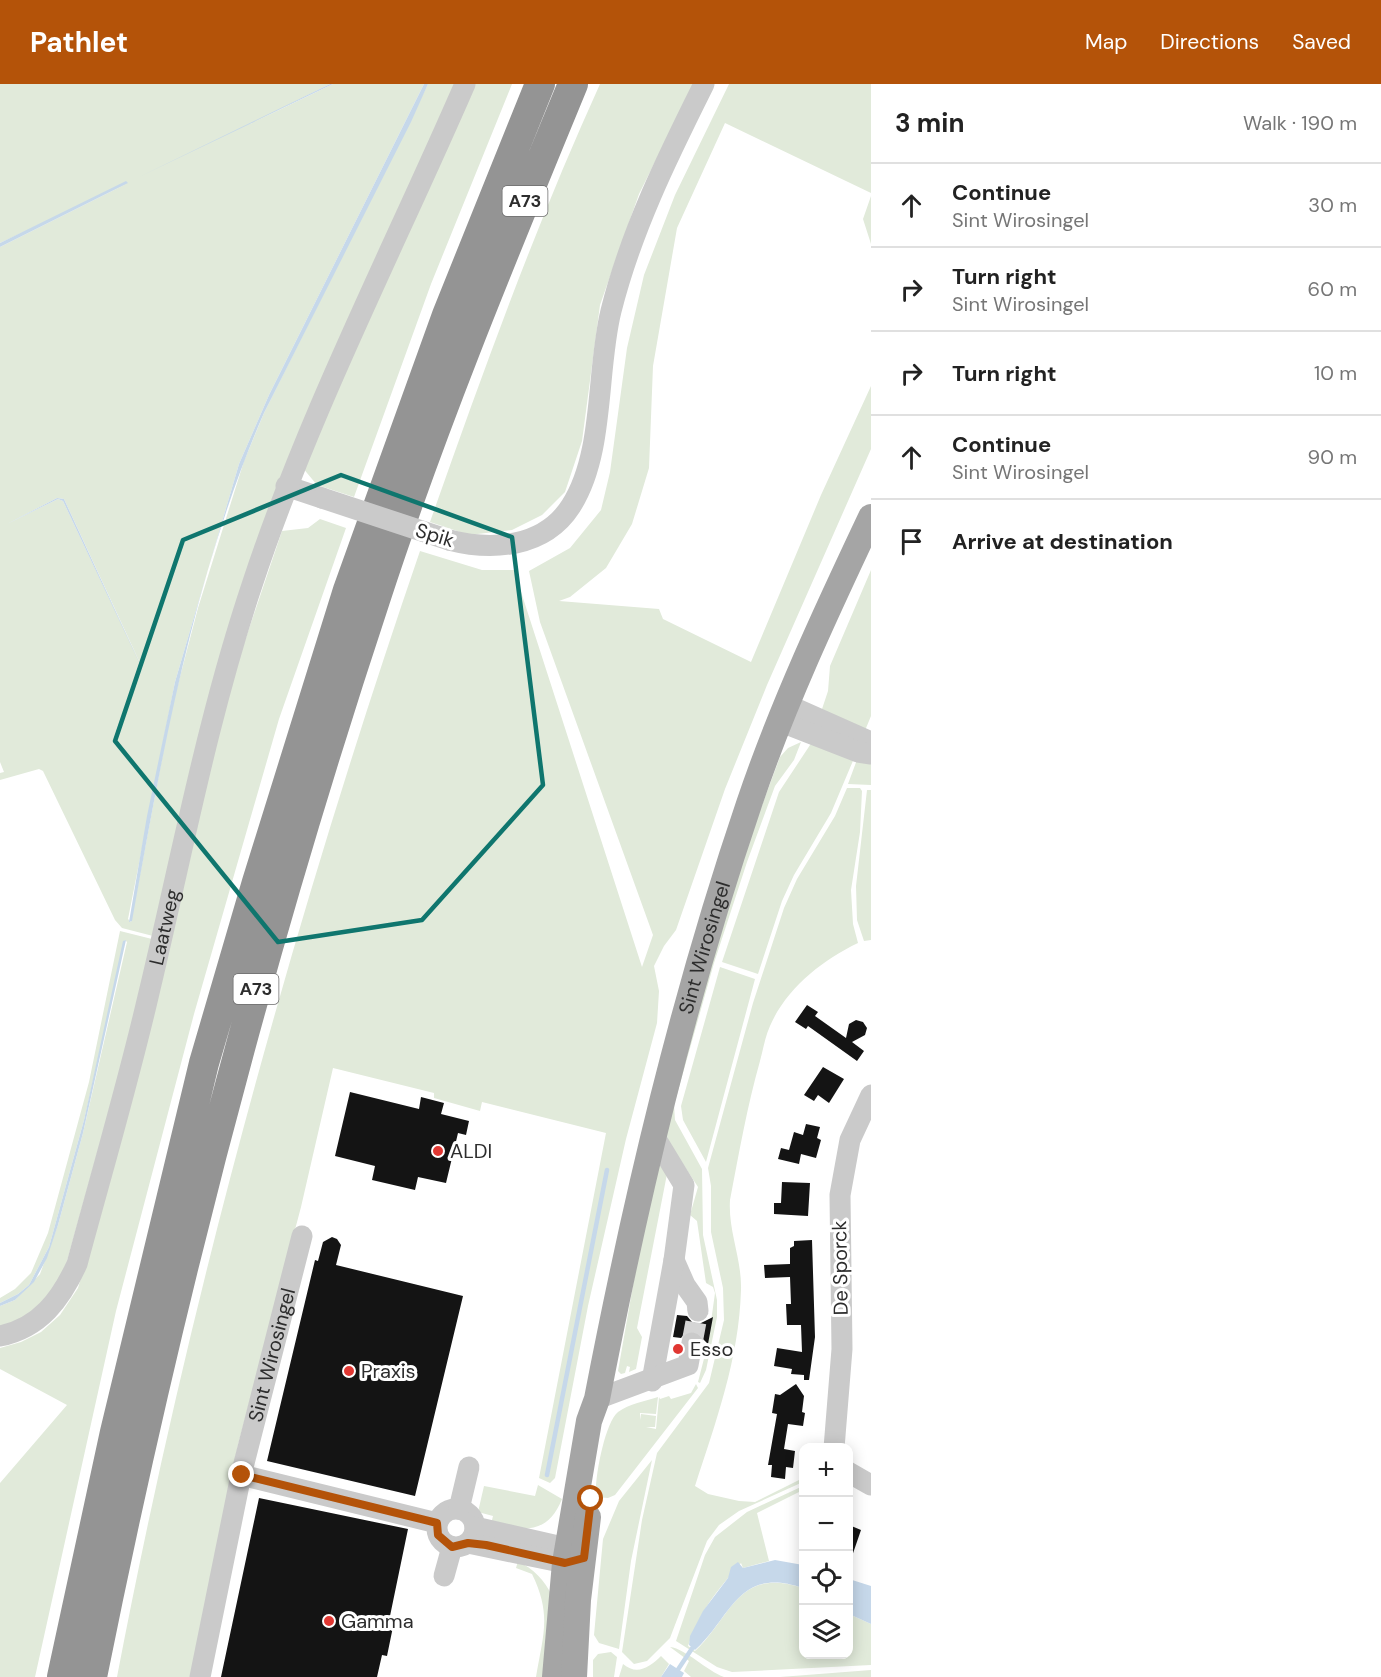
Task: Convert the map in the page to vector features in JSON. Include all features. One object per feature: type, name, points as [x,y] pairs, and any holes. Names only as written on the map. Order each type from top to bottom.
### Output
[{"type":"highway","name":"A73","points":[[62,1677],[115,1432],[174,1184],[204,1063],[254,894],[352,579],[447,315],[540,84]]},
{"type":"highway","name":"A73","points":[[92,1677],[164,1337],[234,1064],[286,889],[375,599],[476,318],[573,84]]},
{"type":"main road","name":"Sint Wirosingel","points":[[555,1677],[572,1556],[603,1423],[597,1399],[653,1134],[719,900],[750,802],[784,714],[871,517]]},
{"type":"main road","name":"Sint Wirosingel","points":[[572,1556],[574,1677]]},
{"type":"street","points":[[286,486],[465,84]]},
{"type":"street","name":"Spik","points":[[286,486],[449,540],[474,546],[513,545],[535,537],[570,508],[581,487],[591,450],[610,314],[627,253],[657,179],[704,84]]},
{"type":"street","name":"Laatweg","points":[[0,1336],[15,1333],[37,1321],[67,1287],[77,1264],[147,1001],[215,711],[251,586],[286,486]]},
{"type":"street","points":[[784,714],[871,742]]},
{"type":"street","points":[[784,714],[858,752],[871,754]]},
{"type":"street","name":"De Sporck","points":[[834,1443],[842,1349],[840,1195],[850,1140],[871,1095]]},
{"type":"street","points":[[652,1381],[674,1260],[684,1185],[653,1134]]},
{"type":"street","name":"Sint Wirosingel","points":[[200,1677],[242,1475],[302,1236]]},
{"type":"street","points":[[674,1260],[685,1285],[697,1302],[698,1311]]},
{"type":"street","points":[[597,1399],[652,1381],[688,1365],[692,1343]]},
{"type":"street","points":[[459,1509],[469,1467]]},
{"type":"street","points":[[853,1474],[871,1485]]},
{"type":"street","points":[[242,1475],[437,1523]]},
{"type":"street","points":[[444,1576],[465,1539],[470,1515],[459,1509],[443,1513],[437,1523],[438,1535],[465,1539],[572,1556]]},
{"type":"highlighted area","points":[[341,475],[512,537],[543,785],[422,920],[278,942],[115,741],[183,540]]},
{"type":"green space","points":[[0,84],[330,84],[250,124],[333,84],[424,84],[269,395],[239,464],[175,682],[128,919],[131,922],[171,711],[198,608],[244,461],[264,413],[428,84],[459,84],[306,418],[153,936],[122,928],[115,920],[43,771],[39,769],[0,780],[0,773],[4,772],[0,762],[0,247],[128,183],[0,243]],"holes":[[[57,498],[64,499],[146,676],[63,501],[58,499],[7,524]]]},
{"type":"green space","points":[[475,84],[512,84],[431,284],[354,497],[317,485],[302,467]]},
{"type":"green space","points":[[600,84],[694,84],[639,194],[600,305],[582,441],[565,492],[542,515],[512,530],[469,535],[430,522],[531,246]]},
{"type":"green space","points":[[729,84],[871,84],[871,193],[725,123],[677,228],[653,366],[649,468],[632,524],[606,568],[570,597],[559,601],[659,609],[663,619],[751,662],[821,495],[871,386],[871,449],[767,685],[725,789],[676,930],[664,946],[654,966],[659,991],[657,1023],[626,1139],[588,1306],[555,1478],[550,1483],[539,1478],[606,1133],[482,1102],[480,1111],[434,1098],[434,1093],[333,1068],[301,1207],[238,1445],[190,1677],[117,1677],[177,1392],[249,1109],[330,828],[420,551],[482,570],[514,570],[642,967],[653,935],[540,622],[529,571],[570,548],[601,510],[610,472],[627,348],[644,275],[675,195]]},
{"type":"green space","points":[[871,196],[871,244],[863,219]]},
{"type":"green space","points":[[320,519],[346,528],[279,719],[194,1014],[116,1311],[35,1677],[0,1677],[0,1483],[67,1405],[0,1369],[0,1348],[21,1342],[41,1332],[60,1315],[78,1288],[109,1185],[231,682],[282,531],[308,528]]},
{"type":"green space","points":[[871,570],[871,716],[864,733],[822,709],[828,691],[830,666]]},
{"type":"green space","points":[[801,742],[794,760],[775,786],[747,862],[714,963],[674,1105],[675,1120],[702,1169],[703,1235],[717,1300],[717,1317],[706,1370],[700,1383],[698,1382],[708,1343],[715,1293],[713,1287],[706,1283],[697,1221],[690,1215],[698,1187],[668,1141],[664,1123],[749,840],[780,757],[788,748]]},
{"type":"green space","points":[[812,742],[855,756],[831,813],[794,875],[782,901],[758,974],[722,962],[779,792]]},
{"type":"green space","points":[[858,757],[871,762],[871,785],[848,784]]},
{"type":"green space","points":[[847,788],[860,788],[862,791],[860,832],[851,890],[853,924],[858,943],[831,958],[795,988],[777,1013],[767,1035],[747,1113],[730,1200],[731,1223],[741,1279],[736,1341],[725,1390],[695,1486],[708,1494],[755,1502],[799,1480],[799,1484],[739,1511],[719,1525],[707,1541],[670,1638],[647,1661],[634,1664],[622,1652],[642,1520],[657,1453],[709,1383],[724,1320],[723,1288],[711,1232],[711,1186],[708,1168],[753,1003],[784,908],[797,879],[835,816]]},
{"type":"green space","points":[[867,790],[871,790],[871,940],[864,941],[857,920],[856,886]]},
{"type":"green space","points":[[120,931],[152,939],[138,1007],[62,1279],[33,1314],[0,1327],[0,1306],[15,1300],[40,1274],[58,1225],[83,1133],[127,942],[125,940],[84,1120],[49,1247],[29,1285],[18,1294],[0,1303],[0,1298],[15,1289],[31,1273],[48,1233],[89,1082]]},
{"type":"green space","points":[[720,967],[755,979],[706,1162],[683,1120],[681,1106]]},
{"type":"green space","points":[[658,1163],[667,1174],[637,1328],[642,1337],[636,1369],[629,1372],[630,1367],[627,1366],[625,1373],[621,1374],[618,1371],[654,1166]]},
{"type":"green space","points":[[696,1384],[698,1388],[615,1495],[608,1498],[596,1497],[601,1452],[609,1427],[618,1412],[658,1397],[656,1414],[640,1413],[640,1420],[641,1414],[656,1416],[655,1427],[646,1427],[656,1429],[659,1397],[660,1399],[669,1396],[671,1399],[691,1393]]},
{"type":"green space","points":[[652,1460],[631,1561],[619,1649],[599,1643],[594,1635],[603,1539],[619,1501]]},
{"type":"green space","points":[[538,1485],[562,1499],[556,1511],[541,1525],[533,1528],[513,1528],[491,1524],[493,1516],[478,1512],[484,1486],[535,1496]]},
{"type":"green space","points":[[799,1488],[799,1492],[757,1513],[769,1561],[743,1568],[741,1563],[710,1602],[688,1646],[695,1651],[738,1599],[749,1590],[763,1584],[781,1583],[799,1587],[799,1659],[853,1659],[853,1616],[871,1624],[871,1665],[732,1672],[717,1667],[676,1641],[705,1555],[715,1537],[747,1512]]},
{"type":"green space","points":[[518,1561],[538,1576],[552,1596],[550,1677],[536,1677],[544,1625],[542,1601],[532,1574],[516,1568]]},
{"type":"green space","points":[[670,1647],[683,1652],[724,1677],[691,1677],[684,1671],[689,1661]]},
{"type":"green space","points":[[611,1652],[617,1657],[614,1677],[593,1677],[593,1660],[598,1654]]},
{"type":"green space","points":[[661,1656],[669,1664],[661,1677],[619,1677],[623,1664],[628,1668],[643,1669]]},
{"type":"green space","points":[[871,1670],[871,1677],[780,1677]]},
{"type":"water","points":[[330,84],[333,84],[139,177]]},
{"type":"water","points":[[424,84],[428,84],[411,122],[264,413],[218,536],[183,663],[132,921],[129,922],[147,816],[175,682],[239,464],[269,395]]},
{"type":"water","points":[[126,181],[128,183],[0,247],[0,243]]},
{"type":"water","points":[[57,498],[64,499],[146,677],[63,501],[58,499],[7,524]]},
{"type":"water","points":[[126,940],[83,1133],[47,1258],[34,1282],[15,1300],[0,1306],[0,1303],[18,1294],[29,1285],[49,1247],[84,1120],[123,941]]},
{"type":"water","points":[[775,1560],[799,1564],[799,1587],[781,1583],[764,1583],[750,1589],[738,1598],[695,1650],[689,1645],[690,1636],[703,1611],[728,1578],[731,1567],[738,1562],[743,1568]]},
{"type":"water","points":[[853,1580],[871,1586],[871,1624],[853,1616]]},
{"type":"water","points":[[670,1664],[684,1673],[682,1677],[661,1677]]},
{"type":"building","points":[[807,1005],[818,1012],[815,1016],[846,1038],[849,1024],[856,1020],[863,1022],[867,1028],[865,1035],[852,1042],[864,1051],[857,1061],[808,1026],[806,1029],[795,1022]]},
{"type":"building","points":[[823,1067],[844,1079],[829,1103],[818,1095],[814,1101],[804,1095]]},
{"type":"building","points":[[350,1092],[419,1109],[421,1097],[444,1103],[441,1114],[469,1121],[466,1135],[458,1133],[446,1183],[418,1177],[415,1190],[372,1180],[375,1166],[335,1156]]},
{"type":"building","points":[[806,1124],[820,1127],[817,1138],[821,1140],[816,1158],[801,1154],[799,1164],[778,1159],[781,1148],[789,1150],[794,1132],[803,1135]]},
{"type":"building","points":[[782,1182],[810,1183],[808,1216],[774,1214],[774,1203],[781,1203]]},
{"type":"building","points":[[332,1237],[337,1239],[341,1245],[336,1265],[463,1296],[415,1496],[267,1461],[315,1260],[318,1261],[323,1242]]},
{"type":"building","points":[[812,1240],[815,1337],[809,1380],[804,1380],[804,1375],[791,1374],[792,1369],[774,1366],[777,1348],[802,1352],[801,1325],[787,1325],[786,1304],[791,1304],[790,1277],[765,1278],[764,1265],[790,1264],[790,1248],[794,1246],[794,1241]]},
{"type":"building","points":[[677,1315],[687,1316],[692,1322],[699,1324],[713,1317],[708,1344],[695,1331],[687,1331],[681,1338],[673,1337]]},
{"type":"building","points":[[796,1384],[804,1396],[802,1412],[805,1413],[803,1426],[788,1424],[784,1449],[795,1451],[793,1468],[786,1467],[785,1479],[771,1477],[772,1465],[768,1465],[777,1414],[772,1413],[775,1394],[780,1395]]},
{"type":"building","points":[[259,1498],[408,1529],[390,1616],[395,1617],[387,1656],[382,1655],[377,1677],[221,1677]]},
{"type":"building","points":[[853,1527],[861,1530],[853,1553]]},
{"type":"waterway","points":[[547,1475],[607,1170]]},
{"type":"waterway","points":[[673,1677],[695,1644]]},
{"type":"tunnel","points":[[692,1343],[698,1311]]},
{"type":"place","name":"ALDI","points":[[438,1151]]},
{"type":"place","name":"Esso","points":[[678,1349]]},
{"type":"place","name":"Praxis","points":[[349,1371]]},
{"type":"place","name":"Gamma","points":[[329,1621]]},
{"type":"route","points":[[242,1475],[437,1523],[436,1529],[441,1540],[452,1547],[468,1543],[486,1545],[565,1563],[584,1558],[591,1499]]}]
